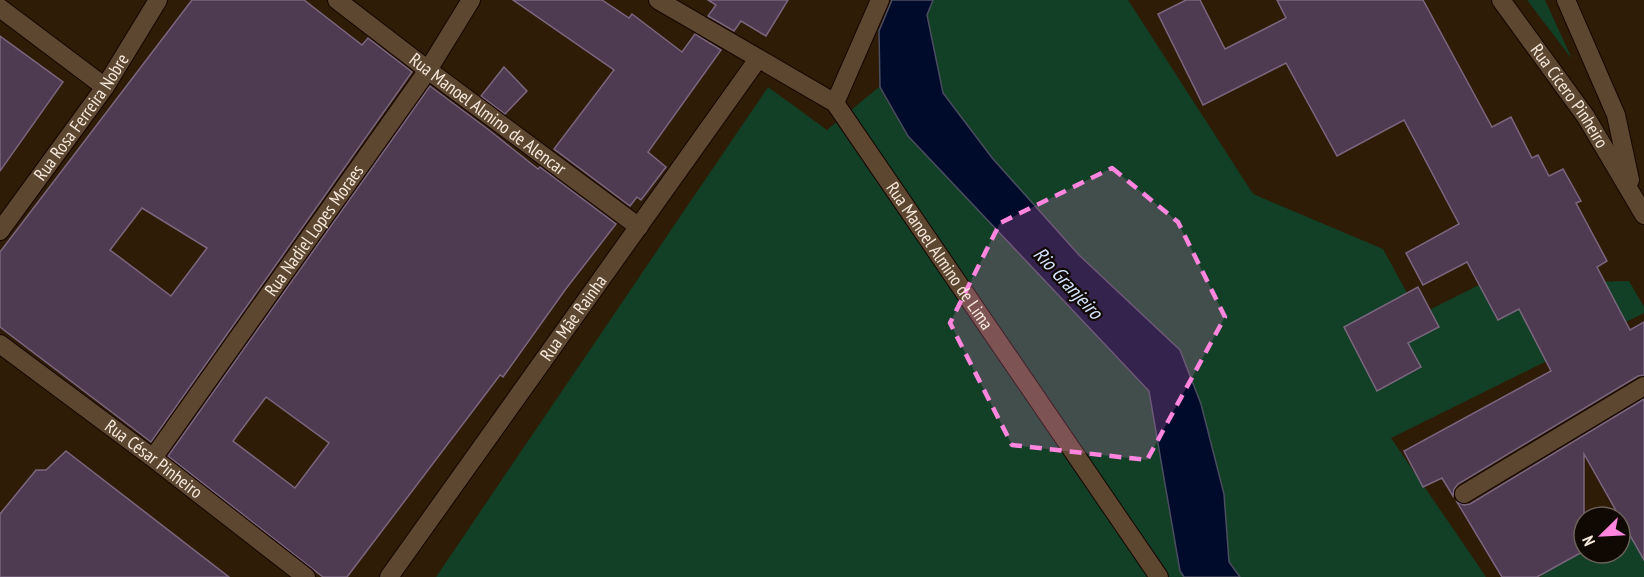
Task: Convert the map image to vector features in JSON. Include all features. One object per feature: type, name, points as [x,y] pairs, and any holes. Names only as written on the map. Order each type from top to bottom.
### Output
[{"type":"street","name":"Rua Rosa Ferreira Nobre","points":[[0,231],[105,87],[158,0]]},
{"type":"street","name":"Rua Manoel Almino de Alencar","points":[[337,0],[639,227]]},
{"type":"street","name":"Rua Nadiel Lopes Moraes","points":[[153,458],[428,70],[471,0]]},
{"type":"street","name":"Rua Manoel Almino de Lima","points":[[658,0],[835,103],[1159,577]]},
{"type":"street","points":[[835,103],[880,0]]},
{"type":"street","name":"Rua Cícero Pinheiro","points":[[1501,0],[1586,117],[1644,215]]},
{"type":"street","name":"Rua Cícero Pinheiro","points":[[1566,0],[1616,115],[1634,196]]},
{"type":"street","points":[[0,8],[105,87]]},
{"type":"street","name":"Rua Mãe Rainha","points":[[389,577],[758,59]]},
{"type":"street","name":"Rua César Pinheiro","points":[[0,344],[153,458],[306,577]]},
{"type":"street","points":[[1464,494],[1644,386]]},
{"type":"highlighted area","points":[[1112,168],[1178,222],[1225,317],[1147,460],[1012,445],[950,323],[1000,223]]},
{"type":"green space","points":[[933,0],[1128,0],[1253,194],[1383,249],[1419,315],[1479,285],[1629,281],[1644,307],[1644,313],[1391,438],[1486,577],[1240,577],[1229,562],[1224,494],[1201,404],[1180,350],[1079,255],[993,159],[943,93],[926,15]]},
{"type":"green space","points":[[1527,0],[1545,0],[1572,59]]},
{"type":"green space","points":[[768,87],[827,130],[879,87],[908,136],[1149,391],[1180,571],[1184,577],[436,577]]},
{"type":"green space","points":[[1632,511],[1644,511],[1644,577],[1540,577],[1572,546],[1572,565],[1632,565]]},
{"type":"water","name":"Rio Granjeiro","points":[[892,0],[933,0],[927,15],[943,93],[993,159],[1079,255],[1180,350],[1201,404],[1224,494],[1229,562],[1240,577],[1184,577],[1180,571],[1149,391],[908,136],[880,87],[879,31]]},
{"type":"building","points":[[192,0],[304,0],[362,45],[368,38],[412,72],[151,442],[0,327],[0,252]],"holes":[[[142,208],[207,248],[171,296],[110,250]]]},
{"type":"building","points":[[513,0],[602,0],[629,18],[632,14],[682,52],[695,34],[721,50],[648,152],[666,167],[641,200],[637,197],[630,206],[554,149],[614,70]]},
{"type":"building","points":[[708,0],[788,0],[766,36],[741,21],[734,31],[708,16],[716,5]]},
{"type":"building","points":[[1186,0],[1200,0],[1225,49],[1286,18],[1277,0],[1423,0],[1492,127],[1511,117],[1532,158],[1538,155],[1549,176],[1563,169],[1581,201],[1576,203],[1607,261],[1597,267],[1630,330],[1644,322],[1644,375],[1638,376],[1458,484],[1453,496],[1442,478],[1423,487],[1404,451],[1551,371],[1519,309],[1498,320],[1467,262],[1423,285],[1406,253],[1459,224],[1404,120],[1337,156],[1286,63],[1203,105],[1158,14]]},
{"type":"building","points":[[0,36],[63,82],[0,171]]},
{"type":"building","points":[[504,67],[527,91],[505,114],[481,96]]},
{"type":"building","points":[[430,86],[538,169],[540,167],[616,224],[565,290],[503,377],[500,375],[347,577],[323,577],[168,456]],"holes":[[[266,397],[329,443],[295,488],[233,441]]]},
{"type":"building","points":[[1418,287],[1439,327],[1408,343],[1421,367],[1377,391],[1344,327]]},
{"type":"building","points":[[1644,399],[1644,560],[1632,539],[1632,505],[1613,505],[1584,454],[1584,505],[1572,505],[1572,558],[1537,577],[1502,577],[1457,502],[1464,505],[1470,504]]},
{"type":"building","points":[[66,451],[229,577],[0,577],[0,514],[36,470],[46,470]]}]
